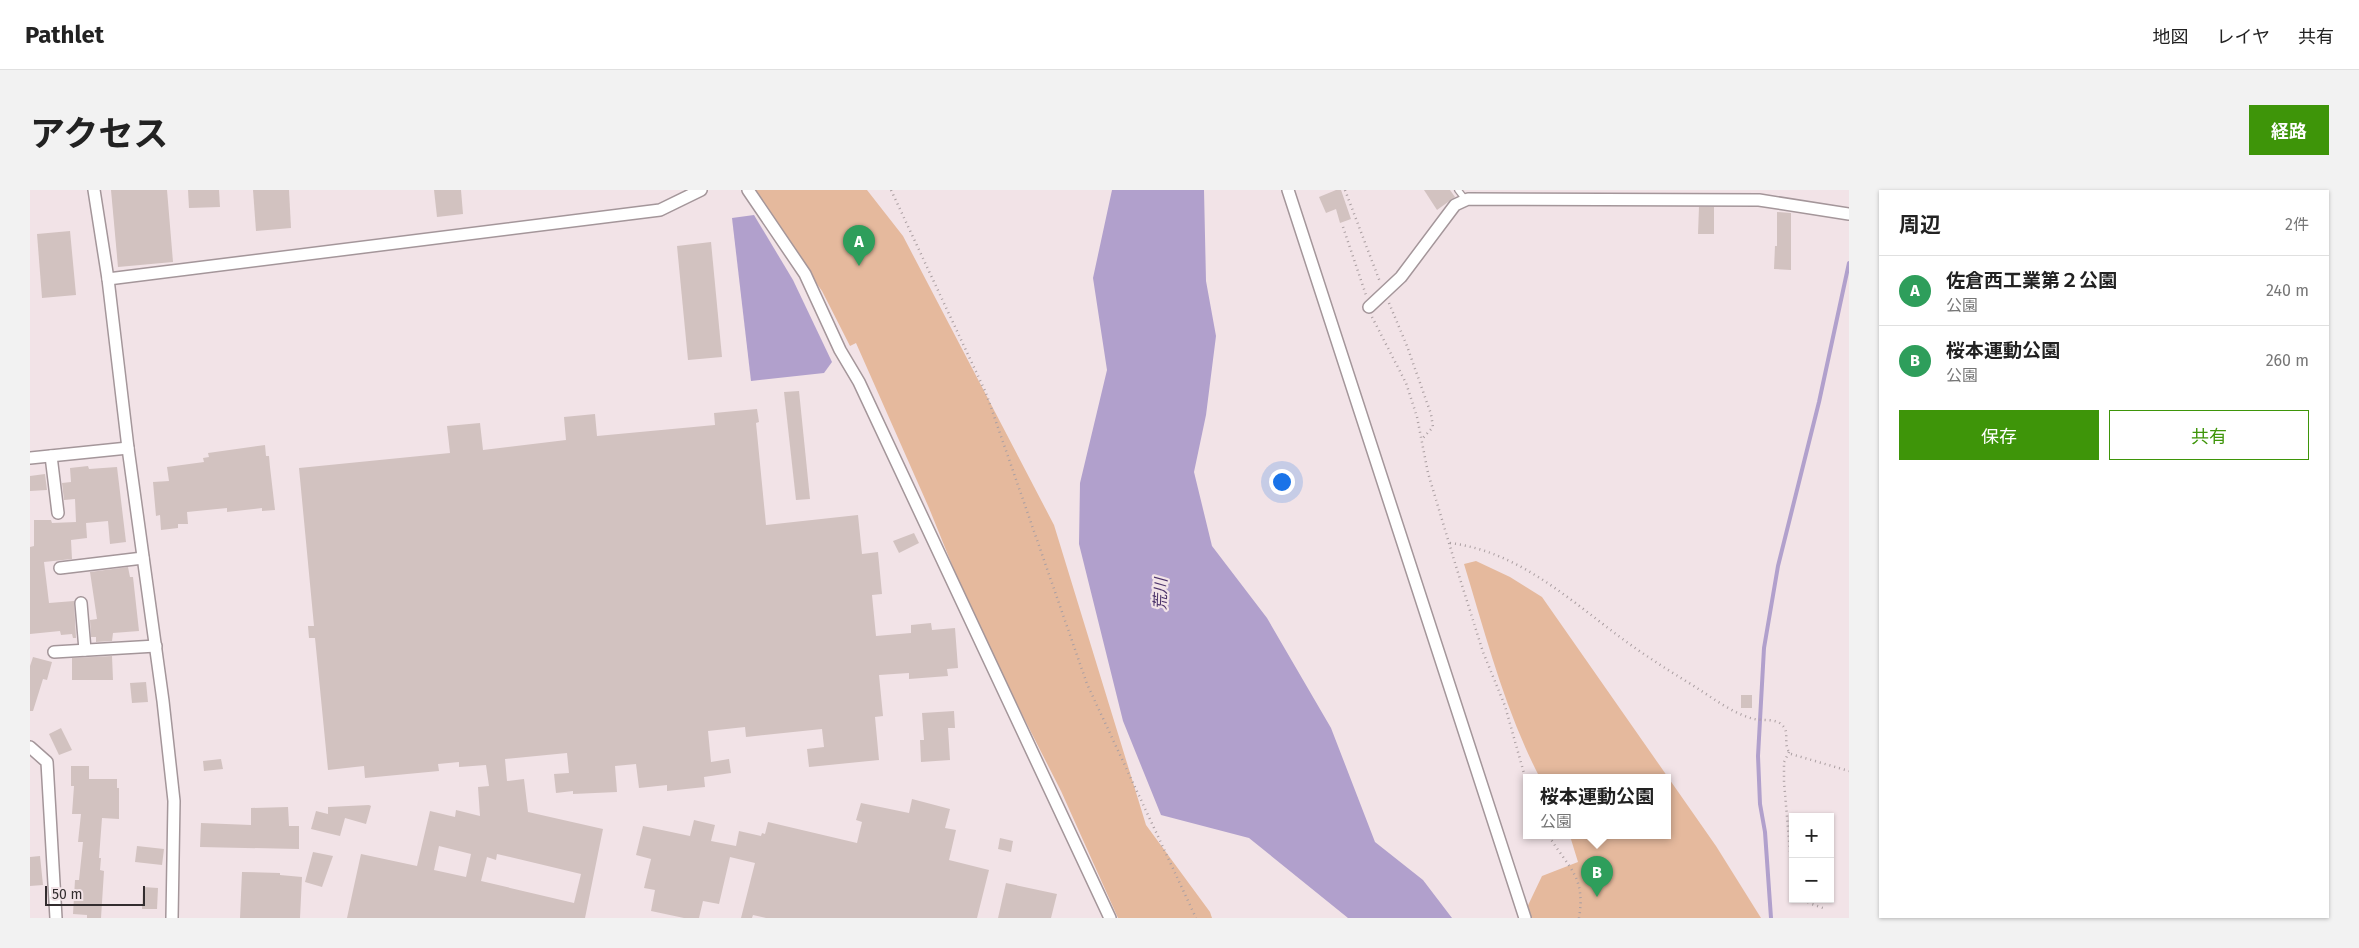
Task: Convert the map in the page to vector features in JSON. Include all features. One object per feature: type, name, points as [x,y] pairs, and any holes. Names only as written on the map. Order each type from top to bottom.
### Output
[{"type":"street","points":[[94,190],[108,279],[128,448],[156,646],[174,801],[172,918]]},
{"type":"street","points":[[108,279],[660,210],[701,190]]},
{"type":"street","points":[[748,190],[805,274],[840,350],[860,382],[1110,918]]},
{"type":"street","points":[[1288,190],[1525,918]]},
{"type":"street","points":[[1369,306],[1401,277],[1461,195],[1556,194],[1759,200],[1849,214]]},
{"type":"street","points":[[30,458],[128,448]]},
{"type":"street","points":[[51,456],[58,513]]},
{"type":"street","points":[[60,568],[143,558]]},
{"type":"street","points":[[81,603],[85,650]]},
{"type":"street","points":[[54,652],[156,646]]},
{"type":"street","points":[[30,747],[47,762],[56,918]]},
{"type":"path","points":[[891,190],[986,393],[1087,684],[1196,918]]},
{"type":"path","points":[[1345,190],[1407,346],[1431,414],[1432,430],[1423,438]]},
{"type":"path","points":[[1343,227],[1376,327],[1406,383],[1423,438],[1428,473],[1483,652],[1505,706],[1524,774]]},
{"type":"path","points":[[1450,543],[1495,554],[1515,563],[1568,596],[1652,661],[1706,694],[1742,715],[1780,723],[1785,729],[1786,747],[1789,752],[1849,771]]},
{"type":"path","points":[[1789,752],[1784,762],[1784,782],[1791,858]]},
{"type":"path","points":[[1551,839],[1572,867],[1578,883],[1581,897],[1579,918]]},
{"type":"path","points":[[1809,903],[1823,908]]},
{"type":"shaded area","points":[[749,190],[867,190],[903,236],[1054,525],[1146,825],[1210,912],[1212,918],[1118,918],[1061,791],[976,624],[929,508],[856,343],[850,346],[822,291]]},
{"type":"shaded area","points":[[1476,561],[1510,577],[1542,597],[1666,774],[1538,774],[1506,700],[1464,564]]},
{"type":"shaded area","points":[[1671,782],[1716,846],[1761,918],[1522,918],[1542,876],[1578,862],[1571,839],[1671,839]]},
{"type":"water","name":"荒川","points":[[1112,190],[1204,190],[1206,281],[1216,336],[1206,415],[1194,472],[1212,546],[1267,618],[1331,728],[1375,842],[1423,880],[1452,918],[1348,918],[1249,838],[1161,815],[1123,721],[1079,544],[1080,483],[1107,370],[1093,278]]},
{"type":"water","points":[[754,215],[793,280],[832,362],[824,373],[751,381],[732,218]]},
{"type":"building","points":[[111,190],[167,190],[173,262],[118,267]]},
{"type":"building","points":[[188,190],[219,190],[220,207],[189,208]]},
{"type":"building","points":[[253,190],[289,190],[291,228],[256,231]]},
{"type":"building","points":[[434,190],[461,190],[463,214],[437,217]]},
{"type":"building","points":[[1336,190],[1341,190],[1351,219],[1340,223],[1336,209],[1326,213],[1319,197]]},
{"type":"building","points":[[1424,190],[1450,190],[1455,197],[1437,210]]},
{"type":"building","points":[[1699,207],[1714,207],[1714,234],[1698,234]]},
{"type":"building","points":[[1777,212],[1791,213],[1791,270],[1774,269],[1775,246],[1777,246]]},
{"type":"building","points":[[70,231],[76,295],[42,298],[37,234]]},
{"type":"building","points":[[711,242],[722,357],[688,360],[677,246]]},
{"type":"building","points":[[799,391],[810,499],[796,500],[784,392]]},
{"type":"building","points":[[757,409],[759,422],[756,423],[766,525],[858,515],[862,554],[878,552],[882,594],[872,595],[876,636],[911,633],[911,625],[931,623],[932,630],[955,628],[958,668],[947,669],[948,676],[909,679],[909,673],[879,675],[883,716],[875,717],[879,760],[809,767],[807,749],[824,747],[822,729],[746,737],[745,727],[708,731],[711,762],[729,759],[731,773],[704,777],[705,787],[667,791],[667,785],[639,788],[636,764],[615,766],[617,792],[573,794],[573,791],[556,793],[554,774],[569,773],[567,753],[505,759],[507,781],[524,779],[528,812],[603,829],[585,918],[347,918],[361,854],[417,866],[430,811],[455,817],[456,810],[480,816],[478,787],[489,786],[486,765],[459,767],[459,762],[438,764],[439,771],[365,778],[364,766],[328,770],[315,638],[309,638],[308,626],[314,626],[299,468],[450,453],[447,426],[480,423],[483,450],[566,440],[564,417],[595,414],[597,436],[715,425],[714,413]],"holes":[[[439,846],[471,854],[466,877],[434,870]],[[497,854],[581,874],[574,903],[481,881],[487,857],[496,860]]]},
{"type":"building","points":[[265,445],[266,456],[269,456],[275,510],[262,511],[262,508],[227,512],[227,508],[187,512],[188,524],[178,524],[178,528],[161,530],[160,515],[156,516],[153,482],[169,481],[167,467],[204,462],[203,458],[209,457],[208,453]]},
{"type":"building","points":[[88,466],[89,469],[117,467],[126,542],[110,544],[108,521],[86,523],[87,538],[71,540],[72,559],[44,562],[49,603],[74,601],[76,638],[73,638],[72,634],[61,635],[60,631],[30,634],[30,547],[34,546],[34,520],[51,520],[52,523],[76,522],[75,499],[64,500],[62,483],[71,482],[70,468]]},
{"type":"building","points":[[45,474],[47,490],[30,491],[30,476]]},
{"type":"building","points":[[914,533],[919,543],[899,553],[893,541]]},
{"type":"building","points":[[128,567],[130,577],[133,577],[139,631],[113,633],[112,641],[96,642],[96,637],[91,637],[90,620],[97,619],[90,572]]},
{"type":"building","points":[[112,656],[113,680],[72,680],[72,658]]},
{"type":"building","points":[[33,657],[52,662],[47,680],[43,679],[33,711],[30,711],[30,666]]},
{"type":"building","points":[[146,682],[148,702],[132,703],[130,683]]},
{"type":"building","points":[[1741,695],[1752,695],[1752,708],[1741,708]]},
{"type":"building","points":[[954,711],[955,728],[948,728],[950,760],[921,762],[920,740],[924,740],[922,713]]},
{"type":"building","points":[[61,728],[72,750],[59,755],[49,734]]},
{"type":"building","points":[[221,759],[223,769],[204,771],[203,761]]},
{"type":"building","points":[[71,766],[89,766],[89,779],[117,779],[117,788],[119,788],[119,819],[102,818],[99,858],[101,858],[100,870],[104,871],[101,918],[87,918],[87,915],[73,914],[75,880],[79,880],[83,842],[78,842],[81,814],[72,814],[74,786],[71,786]]},
{"type":"building","points":[[912,799],[950,809],[945,828],[956,830],[949,860],[989,870],[977,918],[766,918],[753,915],[752,918],[741,918],[755,863],[730,857],[719,904],[703,901],[699,918],[684,918],[651,911],[655,890],[644,888],[651,859],[636,855],[643,826],[690,836],[694,820],[715,825],[711,841],[736,846],[739,831],[761,836],[762,833],[765,834],[768,822],[857,843],[862,822],[856,820],[861,803],[909,813]]},
{"type":"building","points":[[371,806],[366,824],[345,818],[340,836],[311,829],[316,811],[328,814],[328,807]]},
{"type":"building","points":[[288,807],[289,826],[299,826],[299,849],[200,847],[201,823],[251,825],[251,808]]},
{"type":"building","points":[[1000,838],[1013,841],[1011,852],[998,849]]},
{"type":"building","points":[[137,846],[164,849],[162,865],[135,862]]},
{"type":"building","points":[[313,852],[333,856],[322,887],[305,882]]},
{"type":"building","points":[[40,856],[43,885],[30,886],[30,857]]},
{"type":"building","points":[[242,872],[280,873],[280,875],[302,877],[300,918],[240,918]]},
{"type":"building","points":[[1006,883],[1057,894],[1051,918],[998,918]]},
{"type":"building","points":[[143,887],[158,888],[157,909],[142,909]]},
{"type":"waterway","points":[[1771,918],[1765,832],[1760,804],[1758,756],[1764,648],[1778,566],[1819,402],[1849,263]]},
{"type":"place","name":"佐倉西工業第２公園","points":[[859,266]]},
{"type":"place","name":"桜本運動公園","points":[[1597,897]]}]
